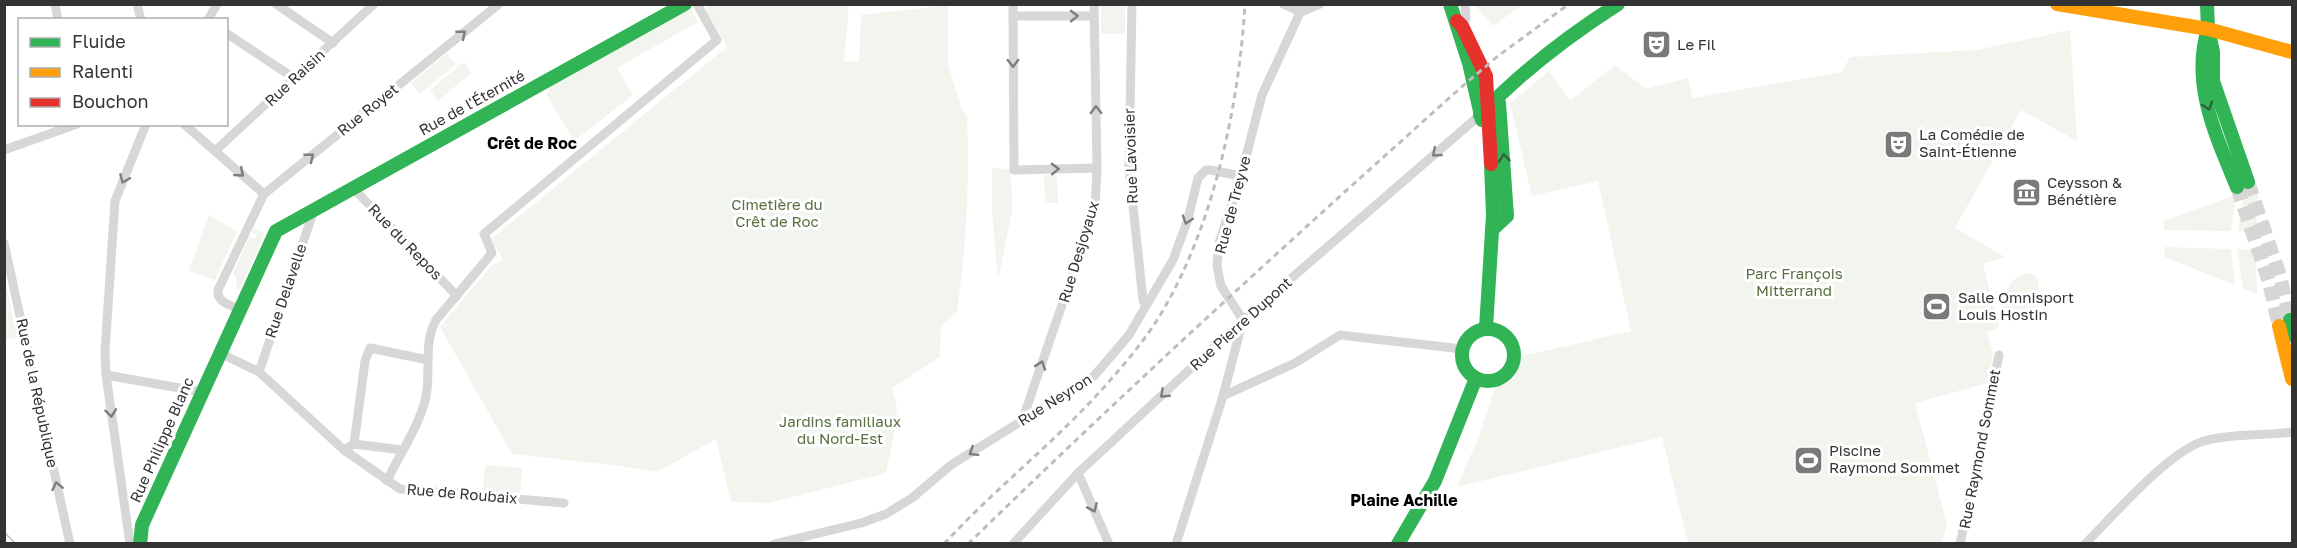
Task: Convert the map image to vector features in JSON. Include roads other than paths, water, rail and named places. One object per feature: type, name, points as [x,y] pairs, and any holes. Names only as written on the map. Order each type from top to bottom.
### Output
[{"type":"street","points":[[209,18],[217,4]]},
{"type":"street","points":[[276,4],[333,43]]},
{"type":"street","name":"Rue Raisin","points":[[215,151],[374,4]]},
{"type":"street","name":"Rue Royet","points":[[240,309],[222,301],[217,292],[264,194],[499,4]]},
{"type":"street","name":"Rue de l'Éternité","points":[[276,231],[685,4]]},
{"type":"street","points":[[387,481],[414,430],[426,396],[429,332],[436,320],[492,253],[484,234],[717,40],[697,4]]},
{"type":"street","points":[[1012,4],[1014,170],[1097,168]]},
{"type":"street","name":"Rue Desjoyaux","points":[[1022,421],[1095,209],[1097,168],[1094,4]]},
{"type":"street","name":"Rue Lavoisier","points":[[1132,4],[1129,168],[1143,300],[1146,306]]},
{"type":"street","points":[[1283,4],[1302,8],[1320,4]]},
{"type":"street","points":[[1450,4],[1486,76],[1490,101],[1492,230],[1486,328]]},
{"type":"street","points":[[1459,23],[1466,18],[1465,4]]},
{"type":"street","points":[[1490,101],[1584,26],[1618,4]]},
{"type":"street","points":[[2057,4],[2208,29],[2292,52]]},
{"type":"street","points":[[2207,4],[2208,29],[2213,52],[2213,81],[2243,184]]},
{"type":"street","name":"Rue de Treyve","points":[[1243,320],[1221,286],[1217,266],[1219,243],[1241,176],[1262,95],[1302,8]]},
{"type":"street","points":[[1013,16],[1094,16]]},
{"type":"street","points":[[1459,23],[1469,63],[1498,113],[1505,164],[1507,216],[1492,230]]},
{"type":"street","points":[[228,34],[294,78]]},
{"type":"street","points":[[1469,63],[1490,101]]},
{"type":"street","points":[[1486,76],[1498,80],[1516,80]]},
{"type":"street","name":"Rue Pierre Dupont","points":[[1013,543],[1078,473],[1243,320],[1490,101]]},
{"type":"street","points":[[4,150],[71,126]]},
{"type":"street","points":[[130,543],[106,375],[105,351],[114,201],[145,126]]},
{"type":"street","points":[[186,126],[264,194]]},
{"type":"street","name":"Rue Neyron","points":[[774,543],[861,523],[886,514],[912,498],[951,465],[1094,376],[1129,335],[1173,260],[1188,219],[1198,178],[1210,170],[1241,176]]},
{"type":"street","name":"Rue du Repos","points":[[353,188],[456,296]]},
{"type":"street","name":"Rue Delavelle","points":[[259,372],[314,210]]},
{"type":"street","name":"Rue Philippe Blanc","points":[[140,543],[142,525],[276,231]]},
{"type":"street","name":"Rue de la République","points":[[4,243],[70,543]]},
{"type":"street","points":[[1176,543],[1223,396],[1243,320]]},
{"type":"street","points":[[2292,335],[2285,323],[2292,379]]},
{"type":"street","points":[[1486,328],[1505,334],[1514,348],[1515,357],[1512,366],[1501,378],[1484,381],[1476,378],[1464,366],[1462,349],[1471,334],[1486,328]]},
{"type":"street","points":[[1223,396],[1295,363],[1340,335],[1462,349]]},
{"type":"street","points":[[354,444],[365,361],[370,348],[428,360]]},
{"type":"street","name":"Rue de Roubaix","points":[[220,353],[259,372],[344,450],[400,489],[564,503]]},
{"type":"street","name":"Rue Raymond Sommet","points":[[1960,543],[1999,355]]},
{"type":"street","points":[[106,375],[202,392]]},
{"type":"street","points":[[1398,543],[1435,481],[1476,378]]},
{"type":"street","points":[[2085,543],[2169,462],[2188,447],[2205,441],[2238,436],[2292,432]]},
{"type":"street","points":[[344,450],[354,444],[402,450]]},
{"type":"street","points":[[1078,473],[1109,543]]},
{"type":"tunnel","points":[[2248,182],[2280,276],[2290,320]]},
{"type":"tunnel","points":[[2237,187],[2269,282],[2279,326]]},
{"type":"tram line","points":[[2292,465],[2292,471]]},
{"type":"tram line","points":[[4,532],[16,544]]},
{"type":"railway","points":[[944,544],[1092,400],[1131,356],[1159,317],[1194,245],[1220,166],[1237,84],[1245,4]]},
{"type":"railway","points":[[968,544],[1152,369],[1402,140],[1498,56],[1569,4]]},
{"type":"place","name":"Le Fil","points":[[1656,45]]},
{"type":"place","name":"La Comédie de Saint-Étienne","points":[[1898,144]]},
{"type":"place","name":"Ceysson & Bénétière","points":[[2026,192]]},
{"type":"place","name":"Salle Omnisport Louis Hostin","points":[[1937,307]]},
{"type":"place","name":"Piscine Raymond Sommet","points":[[1808,460]]},
{"type":"district","name":"Crêt de Roc","points":[[532,143]]},
{"type":"district","name":"Plaine Achille","points":[[1404,500]]},
{"type":"park label","name":"Cimetière du Crêt de Roc","points":[[777,214]]},
{"type":"park label","name":"Parc François Mitterrand","points":[[1794,282]]},
{"type":"park label","name":"Jardins familiaux du Nord-Est","points":[[840,430]]}]
